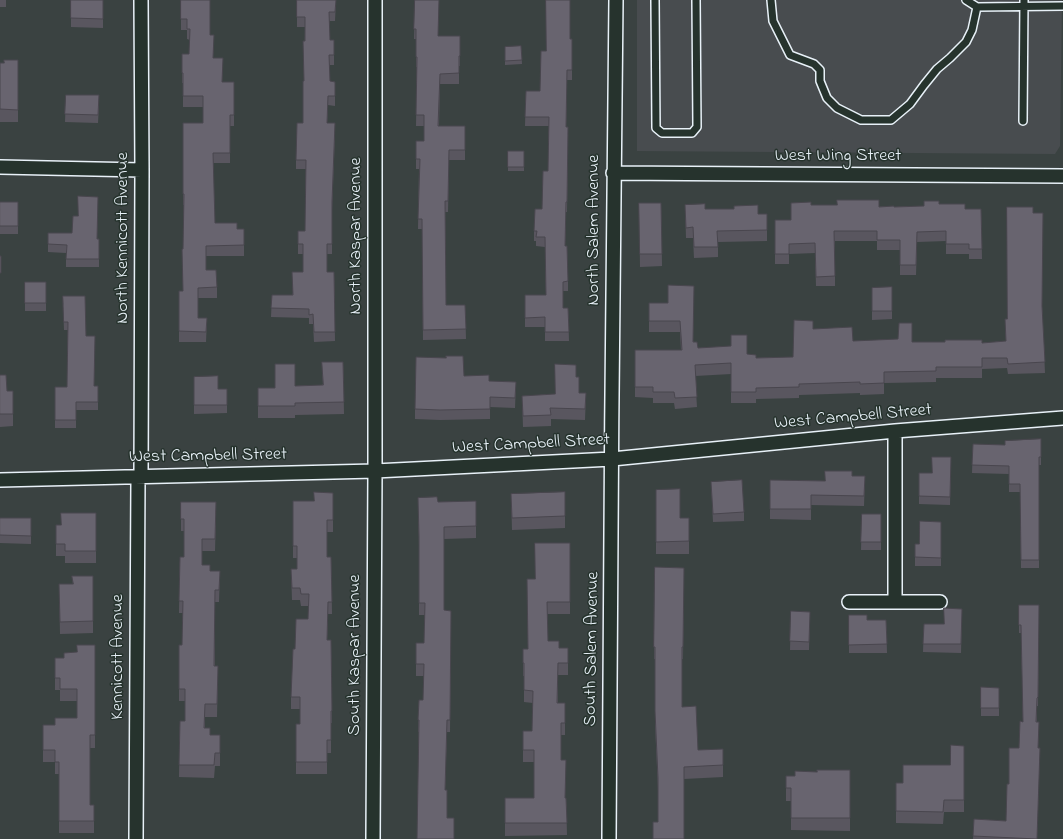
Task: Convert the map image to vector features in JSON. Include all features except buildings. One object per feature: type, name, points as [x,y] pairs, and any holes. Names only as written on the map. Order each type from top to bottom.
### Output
[{"type":"street","name":"North Kennicott Avenue","points":[[140,0],[142,170],[141,477]]},
{"type":"street","name":"North Kaspar Avenue","points":[[375,0],[375,471]]},
{"type":"street","name":"North Salem Avenue","points":[[612,459],[616,0]]},
{"type":"street","points":[[0,167],[142,170]]},
{"type":"street","name":"West Wing Street","points":[[614,173],[1063,176]]},
{"type":"street","name":"West Campbell Street","points":[[0,480],[375,471],[612,459],[895,431],[1063,418]]},
{"type":"street","points":[[895,431],[895,602]]},
{"type":"street","name":"South Salem Avenue","points":[[609,839],[612,459]]},
{"type":"street","name":"South Kaspar Avenue","points":[[373,839],[375,471]]},
{"type":"street","name":"Kennicott Avenue","points":[[136,839],[138,479],[141,477]]},
{"type":"street","points":[[849,602],[940,602]]},
{"type":"lane","points":[[656,0],[656,128],[662,132],[692,133],[697,126],[696,0]]},
{"type":"lane","points":[[771,0],[773,21],[790,55],[814,64],[820,70],[820,81],[827,98],[837,108],[861,120],[891,120],[910,104],[937,69],[966,42],[972,30],[977,7]]},
{"type":"lane","points":[[966,0],[977,7],[1024,3],[1063,6]]},
{"type":"lane","points":[[1023,121],[1024,3]]},
{"type":"shaded area","points":[[637,0],[1062,0],[1060,146],[1055,154],[637,151]]}]
